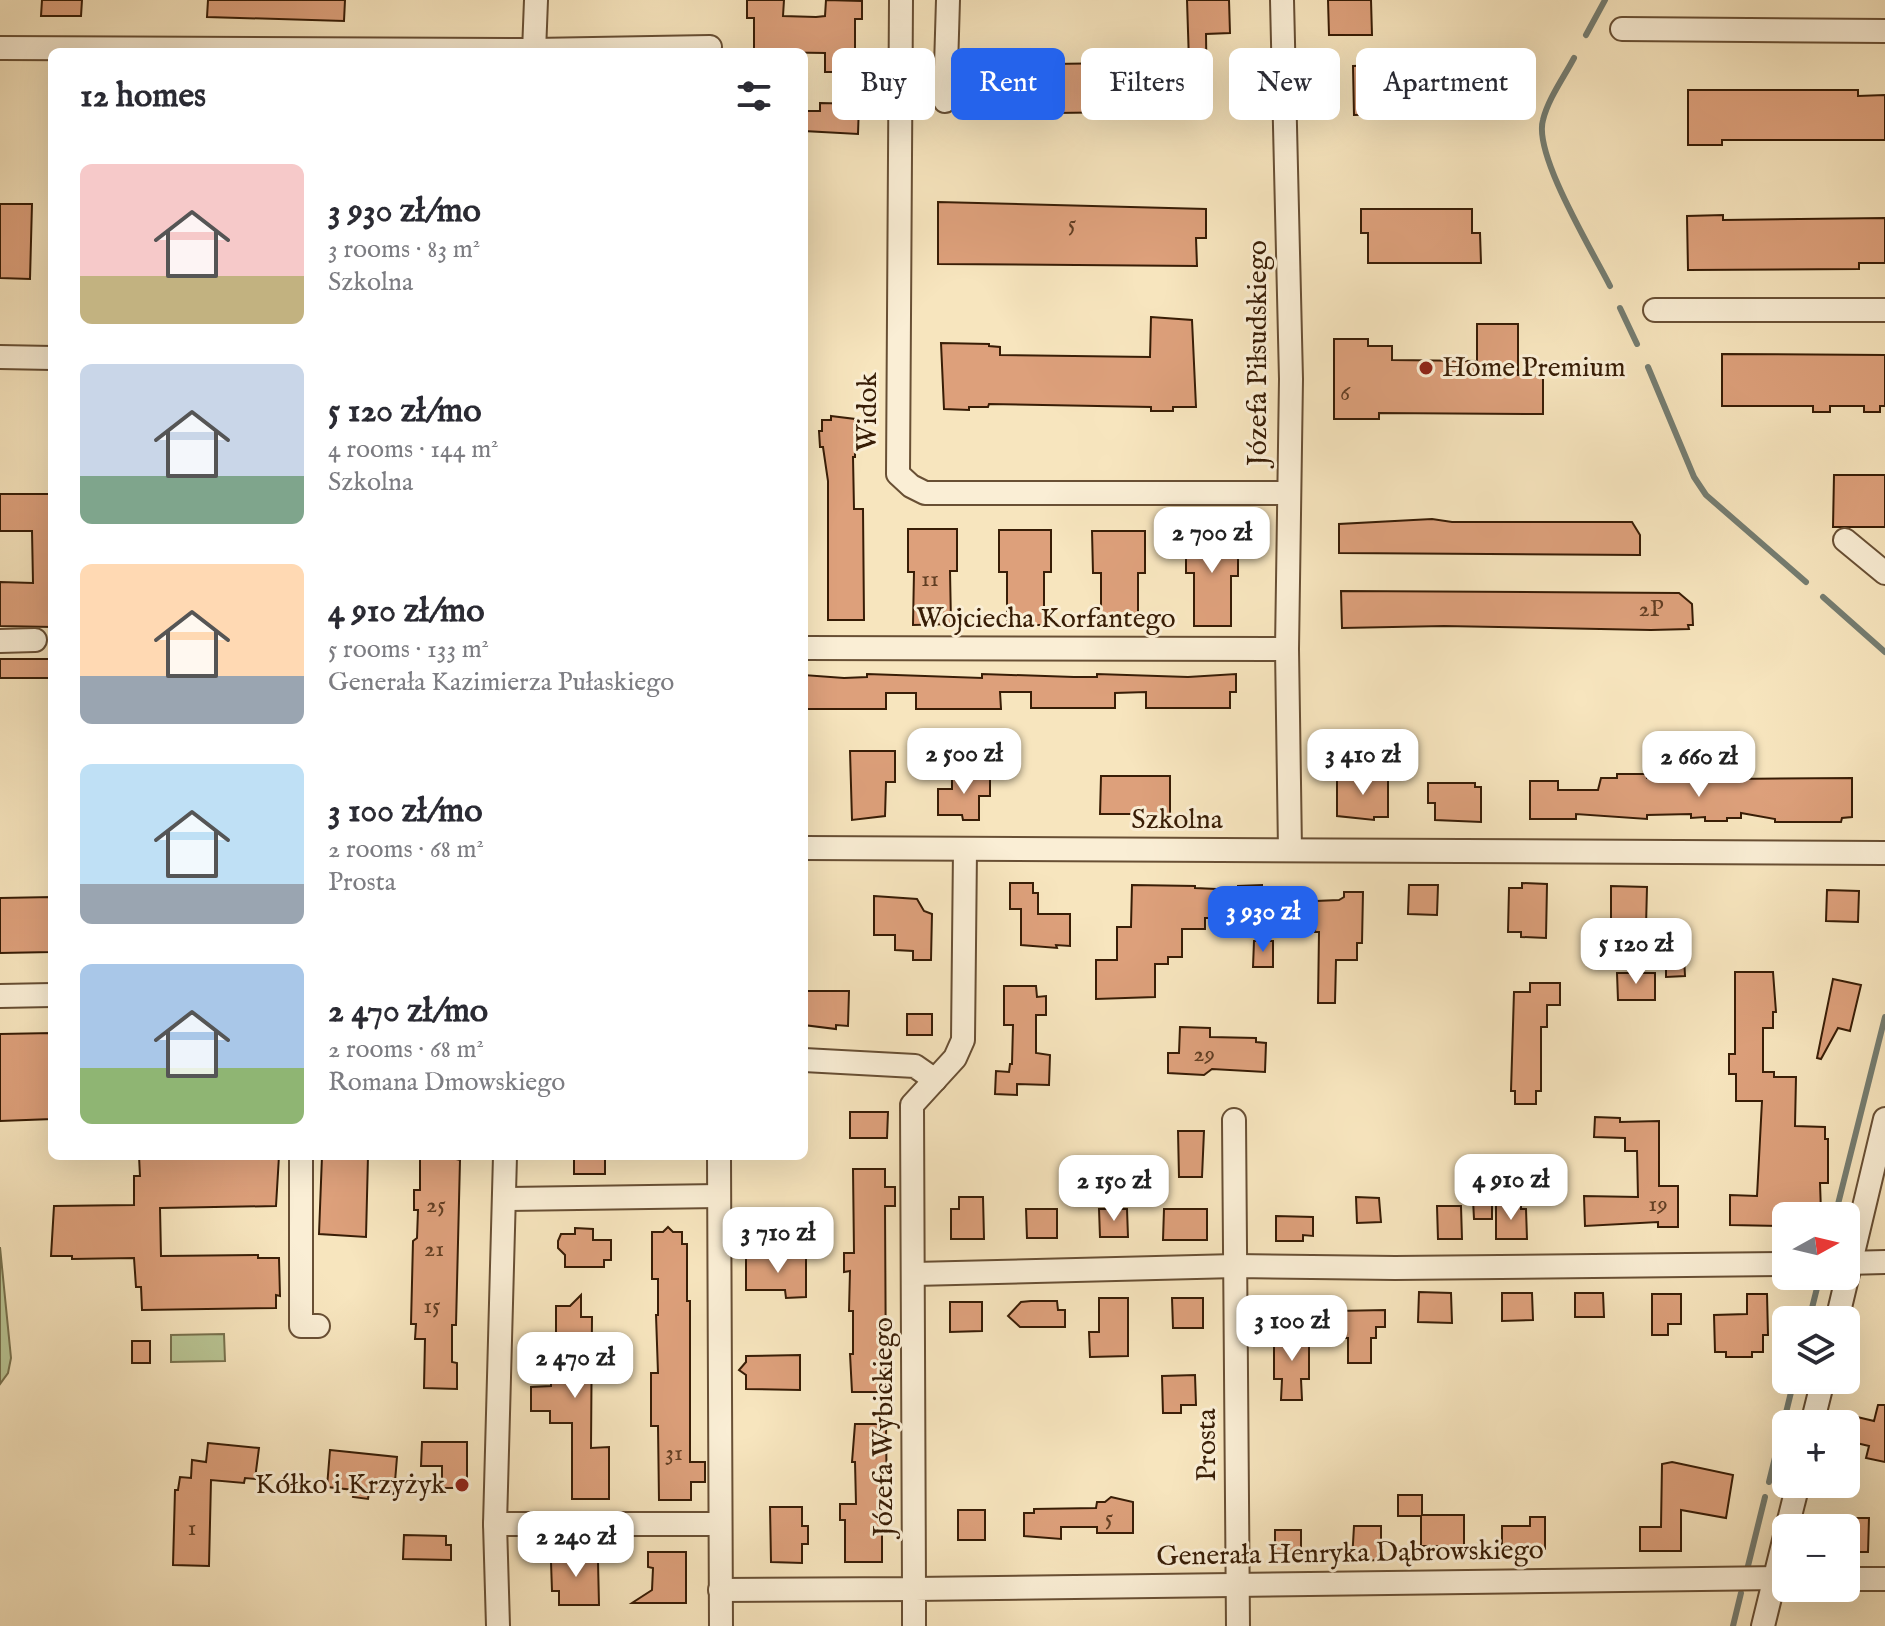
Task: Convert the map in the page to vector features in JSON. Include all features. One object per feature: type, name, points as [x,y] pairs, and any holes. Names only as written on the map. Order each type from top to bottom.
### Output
[{"type":"street","points":[[534,48],[536,0]]},
{"type":"street","name":"Widok","points":[[901,0],[898,474],[925,493],[1289,493]]},
{"type":"street","points":[[945,101],[948,0]]},
{"type":"street","name":"Józefa Piłsudskiego","points":[[1282,0],[1291,379],[1287,649],[1290,850]]},
{"type":"street","points":[[1622,29],[1885,31]]},
{"type":"street","points":[[666,48],[710,47]]},
{"type":"street","points":[[0,48],[48,48]]},
{"type":"street","points":[[1655,310],[1885,310]]},
{"type":"street","points":[[0,357],[48,358]]},
{"type":"street","points":[[1845,540],[1885,573]]},
{"type":"street","points":[[0,641],[35,640]]},
{"type":"street","name":"Wojciecha Korfantego","points":[[808,648],[1287,649]]},
{"type":"street","name":"Szkolna","points":[[808,848],[1885,853]]},
{"type":"street","name":"Józefa Wybickiego","points":[[914,1626],[912,1105],[955,1058],[963,1040],[965,850]]},
{"type":"street","points":[[0,996],[48,995]]},
{"type":"street","points":[[808,1060],[915,1066],[935,1080]]},
{"type":"street","points":[[1860,1216],[1885,1119]]},
{"type":"street","name":"Prosta","points":[[1234,1120],[1238,1626]]},
{"type":"street","points":[[301,1160],[310,1269],[301,1326],[318,1326]]},
{"type":"street","points":[[498,1626],[495,1524],[505,1160]]},
{"type":"street","points":[[719,1160],[721,1626]]},
{"type":"street","points":[[504,1199],[719,1196]]},
{"type":"street","points":[[1860,1263],[1885,1262]]},
{"type":"street","points":[[914,1274],[1236,1266],[1395,1268],[1772,1264]]},
{"type":"street","points":[[495,1524],[719,1524]]},
{"type":"street","name":"Generała Henryka Dąbrowskiego","points":[[914,1589],[1772,1579]]},
{"type":"street","points":[[1860,1579],[1885,1579]]},
{"type":"street","points":[[720,1590],[914,1589]]},
{"type":"street","points":[[1763,1626],[1772,1601]]},
{"type":"green space","points":[[0,1247],[11,1358],[8,1373],[0,1384]]},
{"type":"green space","points":[[224,1334],[225,1361],[171,1362],[171,1335]]},
{"type":"building","points":[[42,0],[82,0],[81,16],[41,16]]},
{"type":"building","points":[[208,0],[345,0],[344,21],[207,17]]},
{"type":"building","points":[[747,0],[784,0],[783,16],[816,17],[825,16],[826,0],[862,1],[862,19],[855,19],[855,48],[832,48],[832,72],[825,72],[825,53],[808,53],[808,48],[754,48],[754,18],[747,18]]},
{"type":"building","points":[[1187,0],[1229,0],[1230,33],[1206,34],[1206,48],[1189,48]]},
{"type":"building","points":[[1328,0],[1371,0],[1372,35],[1329,35]]},
{"type":"building","points":[[1065,64],[1081,64],[1081,113],[1065,113]]},
{"type":"building","points":[[1353,66],[1356,66],[1356,115],[1354,115]]},
{"type":"building","points":[[1688,90],[1858,90],[1858,96],[1885,95],[1885,140],[1722,140],[1722,145],[1688,145]]},
{"type":"building","points":[[820,103],[832,103],[832,120],[858,120],[858,134],[808,131],[808,111],[820,111]]},
{"type":"building","points":[[938,202],[1206,209],[1206,238],[1196,238],[1197,266],[938,264]]},
{"type":"building","points":[[0,204],[32,204],[30,279],[0,278]]},
{"type":"building","points":[[1361,209],[1472,209],[1472,233],[1480,233],[1481,263],[1368,263],[1368,233],[1361,233]]},
{"type":"building","points":[[1723,215],[1723,220],[1885,218],[1885,263],[1859,263],[1859,269],[1688,270],[1687,216]]},
{"type":"building","points":[[1151,317],[1192,320],[1196,407],[1151,411],[1151,407],[989,404],[988,407],[969,407],[969,410],[944,409],[941,343],[989,344],[1000,347],[1000,355],[1150,357]]},
{"type":"building","name":"Home Premium","points":[[1477,324],[1518,324],[1518,375],[1543,376],[1543,414],[1379,413],[1379,419],[1334,419],[1334,339],[1368,339],[1368,346],[1392,346],[1392,360],[1477,361]]},
{"type":"building","points":[[1722,354],[1885,355],[1885,406],[1880,406],[1880,412],[1864,412],[1864,406],[1830,406],[1830,412],[1813,412],[1813,406],[1722,406]]},
{"type":"building","points":[[831,416],[855,419],[855,433],[866,434],[866,443],[855,444],[853,457],[854,509],[863,509],[864,620],[828,620],[828,481],[819,431],[822,431],[822,420],[831,420]]},
{"type":"building","points":[[1834,475],[1885,475],[1885,527],[1833,527]]},
{"type":"building","points":[[0,494],[48,494],[48,627],[0,626],[0,582],[33,583],[32,531],[0,531]]},
{"type":"building","points":[[1432,519],[1452,522],[1632,522],[1640,535],[1640,555],[1339,553],[1339,524]]},
{"type":"building","points":[[908,529],[957,529],[957,571],[950,571],[951,624],[913,625],[914,572],[908,572]]},
{"type":"building","points":[[999,530],[1051,530],[1051,572],[1044,572],[1044,625],[1007,625],[1007,572],[999,572]]},
{"type":"building","points":[[1092,531],[1145,531],[1145,573],[1138,573],[1138,626],[1101,626],[1101,573],[1093,573]]},
{"type":"building","points":[[1186,532],[1238,532],[1238,576],[1231,576],[1231,626],[1194,626],[1194,573],[1186,573]]},
{"type":"building","points":[[1341,591],[1679,593],[1692,604],[1693,625],[1688,625],[1689,629],[1651,630],[1444,626],[1342,628]]},
{"type":"building","points":[[0,659],[48,659],[48,678],[0,678]]},
{"type":"building","points":[[867,674],[982,678],[982,674],[1188,677],[1236,674],[1236,692],[1230,692],[1230,708],[1146,708],[1146,692],[1115,693],[1115,708],[1031,708],[1031,692],[1000,692],[1001,709],[916,709],[916,693],[886,693],[886,709],[808,709],[808,675],[867,677]]},
{"type":"building","points":[[850,751],[895,751],[895,782],[886,782],[885,816],[852,820]]},
{"type":"building","points":[[1617,774],[1647,774],[1647,778],[1663,779],[1701,779],[1702,775],[1730,775],[1730,779],[1852,778],[1852,817],[1842,818],[1841,822],[1775,822],[1775,819],[1741,813],[1741,818],[1727,818],[1727,821],[1705,821],[1705,817],[1691,818],[1691,814],[1647,815],[1647,819],[1576,814],[1576,819],[1530,819],[1530,781],[1558,781],[1558,790],[1598,790],[1601,778],[1617,778]]},
{"type":"building","points":[[952,775],[990,775],[990,796],[979,796],[979,820],[963,820],[962,815],[938,815],[938,789],[952,789]]},
{"type":"building","points":[[1101,776],[1170,776],[1170,814],[1100,814]]},
{"type":"building","points":[[1337,776],[1388,776],[1388,817],[1374,817],[1374,820],[1337,816]]},
{"type":"building","points":[[1428,783],[1475,783],[1475,787],[1481,787],[1481,822],[1435,820],[1435,803],[1428,803]]},
{"type":"building","points":[[1010,883],[1033,883],[1033,893],[1038,893],[1038,914],[1070,914],[1070,946],[1021,945],[1021,909],[1010,909]]},
{"type":"building","points":[[1522,883],[1547,884],[1546,938],[1521,937],[1521,932],[1508,932],[1509,888],[1522,888]]},
{"type":"building","points":[[1132,885],[1238,890],[1238,886],[1262,885],[1262,925],[1238,925],[1238,918],[1205,918],[1205,929],[1182,929],[1182,957],[1168,957],[1168,964],[1155,964],[1155,997],[1096,999],[1096,960],[1117,960],[1117,927],[1131,927]]},
{"type":"building","points":[[1409,885],[1438,885],[1437,915],[1408,914]]},
{"type":"building","points":[[1611,886],[1647,887],[1646,927],[1611,925]]},
{"type":"building","points":[[1827,890],[1859,891],[1858,922],[1826,921]]},
{"type":"building","points":[[1344,892],[1363,892],[1362,943],[1357,943],[1357,960],[1336,960],[1335,1003],[1318,1003],[1316,901],[1339,900],[1344,897]]},
{"type":"building","points":[[874,896],[917,899],[924,911],[932,914],[931,960],[913,960],[913,951],[895,950],[895,935],[874,935]]},
{"type":"building","points":[[48,897],[48,952],[0,953],[0,898]]},
{"type":"building","points":[[1254,941],[1273,941],[1273,967],[1253,967]]},
{"type":"building","points":[[1666,956],[1684,956],[1685,976],[1666,977]]},
{"type":"building","points":[[1735,972],[1773,972],[1776,1012],[1773,1012],[1773,1028],[1763,1028],[1763,1072],[1774,1072],[1774,1077],[1796,1077],[1795,1126],[1825,1127],[1828,1183],[1820,1183],[1821,1202],[1772,1202],[1772,1226],[1730,1225],[1730,1195],[1757,1196],[1762,1101],[1736,1101],[1736,1074],[1729,1074],[1729,1054],[1735,1054]]},
{"type":"building","points":[[1617,973],[1655,973],[1655,1000],[1618,1000]]},
{"type":"building","points":[[1833,979],[1861,985],[1850,1031],[1838,1028],[1821,1059],[1817,1058]]},
{"type":"building","points":[[1530,983],[1560,983],[1560,1005],[1547,1005],[1547,1027],[1541,1027],[1541,1091],[1536,1091],[1536,1104],[1515,1104],[1515,1091],[1511,1091],[1514,992],[1530,992]]},
{"type":"building","points":[[1004,986],[1036,986],[1037,997],[1046,996],[1046,1015],[1036,1015],[1036,1053],[1050,1055],[1049,1085],[1017,1084],[1017,1095],[995,1094],[996,1071],[1009,1072],[1012,1064],[1013,1025],[1004,1025]]},
{"type":"building","points":[[808,991],[849,991],[848,1026],[836,1025],[836,1029],[808,1026]]},
{"type":"building","points":[[907,1014],[932,1014],[932,1035],[907,1035]]},
{"type":"building","points":[[1180,1027],[1210,1028],[1210,1037],[1256,1038],[1256,1042],[1266,1043],[1265,1072],[1212,1069],[1204,1075],[1168,1073],[1168,1053],[1179,1053]]},
{"type":"building","points":[[48,1033],[48,1119],[0,1121],[0,1034]]},
{"type":"building","points":[[850,1112],[888,1112],[887,1138],[850,1138]]},
{"type":"building","points":[[1595,1117],[1620,1118],[1620,1122],[1659,1121],[1659,1186],[1678,1186],[1678,1227],[1658,1227],[1658,1222],[1585,1226],[1584,1196],[1638,1197],[1637,1151],[1625,1151],[1625,1138],[1594,1137]]},
{"type":"building","points":[[1178,1131],[1204,1131],[1202,1177],[1179,1177]]},
{"type":"building","points":[[139,1160],[279,1160],[276,1206],[160,1208],[161,1256],[258,1255],[258,1258],[279,1258],[280,1296],[276,1295],[276,1308],[142,1310],[141,1287],[136,1287],[134,1258],[72,1259],[72,1256],[51,1256],[54,1206],[134,1205],[134,1176],[140,1176]]},
{"type":"building","points":[[322,1160],[368,1160],[366,1237],[319,1234]]},
{"type":"building","points":[[420,1160],[460,1160],[456,1325],[452,1325],[452,1362],[457,1363],[457,1389],[424,1388],[425,1339],[415,1339],[416,1324],[411,1324],[413,1241],[417,1238],[418,1210],[414,1210],[414,1190],[420,1190]]},
{"type":"building","points":[[574,1160],[605,1160],[605,1174],[574,1174]]},
{"type":"building","points":[[853,1169],[885,1169],[885,1187],[895,1187],[895,1206],[885,1206],[886,1392],[852,1392],[850,1354],[853,1354],[853,1311],[849,1311],[850,1271],[844,1272],[844,1253],[854,1253]]},
{"type":"building","points":[[959,1197],[983,1197],[984,1239],[951,1239],[951,1209],[959,1209]]},
{"type":"building","points":[[1356,1197],[1379,1198],[1381,1222],[1357,1223]]},
{"type":"building","points":[[1473,1199],[1492,1199],[1492,1219],[1474,1219]]},
{"type":"building","points":[[1496,1205],[1521,1205],[1521,1209],[1526,1209],[1527,1239],[1496,1239]]},
{"type":"building","points":[[1437,1206],[1461,1206],[1462,1239],[1438,1239]]},
{"type":"building","points":[[1026,1209],[1057,1209],[1057,1238],[1027,1238]]},
{"type":"building","points":[[1099,1209],[1127,1209],[1128,1237],[1100,1237]]},
{"type":"building","points":[[1164,1209],[1207,1209],[1207,1240],[1163,1240]]},
{"type":"building","points":[[1276,1216],[1313,1217],[1313,1236],[1303,1235],[1303,1241],[1276,1241]]},
{"type":"building","points":[[668,1227],[673,1232],[682,1232],[682,1244],[687,1244],[690,1462],[705,1462],[705,1482],[691,1482],[691,1500],[659,1500],[658,1426],[651,1426],[651,1373],[658,1373],[658,1279],[652,1279],[652,1232],[663,1232]]},
{"type":"building","points":[[575,1228],[593,1229],[593,1240],[611,1240],[611,1260],[604,1260],[604,1267],[565,1267],[565,1255],[558,1248],[558,1241],[561,1234],[575,1234]]},
{"type":"building","points":[[806,1256],[806,1297],[786,1298],[785,1290],[746,1290],[746,1257]]},
{"type":"building","points":[[1419,1292],[1451,1293],[1452,1323],[1418,1322]]},
{"type":"building","points":[[1502,1293],[1532,1293],[1533,1320],[1502,1321]]},
{"type":"building","points":[[1575,1293],[1603,1293],[1604,1317],[1575,1317]]},
{"type":"building","points":[[1652,1294],[1681,1294],[1681,1324],[1668,1324],[1668,1335],[1652,1335]]},
{"type":"building","points":[[1747,1294],[1767,1294],[1768,1335],[1763,1335],[1763,1352],[1752,1352],[1752,1357],[1726,1357],[1726,1352],[1715,1352],[1714,1315],[1747,1314]]},
{"type":"building","points":[[581,1295],[581,1317],[592,1317],[591,1448],[609,1447],[609,1499],[572,1499],[572,1423],[550,1423],[550,1411],[531,1411],[531,1387],[551,1386],[551,1335],[556,1335],[556,1306],[570,1306]]},
{"type":"building","points":[[1099,1298],[1128,1298],[1128,1356],[1090,1357],[1089,1332],[1099,1332]]},
{"type":"building","points":[[1172,1298],[1203,1298],[1203,1328],[1173,1328]]},
{"type":"building","points":[[1057,1301],[1058,1310],[1065,1310],[1065,1327],[1020,1327],[1008,1316],[1021,1302]]},
{"type":"building","points":[[950,1302],[982,1302],[982,1331],[950,1332]]},
{"type":"building","points":[[1385,1310],[1385,1327],[1376,1327],[1376,1338],[1371,1338],[1371,1363],[1348,1363],[1348,1338],[1337,1338],[1337,1311]]},
{"type":"building","points":[[1274,1333],[1309,1333],[1309,1379],[1301,1379],[1302,1400],[1281,1400],[1282,1379],[1274,1379]]},
{"type":"building","points":[[132,1341],[150,1341],[150,1363],[132,1363]]},
{"type":"building","points":[[800,1355],[800,1390],[746,1389],[746,1375],[739,1370],[746,1362],[746,1356]]},
{"type":"building","points":[[1195,1375],[1196,1405],[1181,1405],[1181,1413],[1163,1413],[1162,1376]]},
{"type":"building","points":[[1878,1405],[1885,1405],[1885,1462],[1866,1458],[1869,1446],[1860,1444],[1860,1418],[1874,1421]]},
{"type":"building","points":[[855,1424],[886,1424],[887,1517],[882,1517],[882,1562],[845,1562],[845,1520],[840,1520],[840,1504],[856,1504],[855,1462],[852,1462]]},
{"type":"building","points":[[422,1442],[467,1442],[467,1488],[442,1488],[442,1466],[421,1466]]},
{"type":"building","points":[[208,1443],[259,1448],[255,1479],[245,1478],[244,1483],[211,1480],[209,1566],[173,1565],[175,1490],[178,1490],[180,1477],[191,1478],[192,1460],[206,1462]]},
{"type":"building","points":[[330,1450],[397,1457],[394,1494],[369,1492],[368,1499],[353,1497],[354,1490],[327,1487]]},
{"type":"building","points":[[1672,1462],[1733,1475],[1726,1518],[1681,1510],[1681,1551],[1640,1551],[1640,1527],[1661,1527],[1662,1464]]},
{"type":"building","points":[[1398,1495],[1422,1495],[1422,1515],[1464,1515],[1464,1546],[1421,1546],[1421,1516],[1398,1516]]},
{"type":"building","points":[[1111,1497],[1133,1502],[1133,1533],[1097,1533],[1097,1527],[1061,1527],[1061,1539],[1024,1536],[1024,1513],[1034,1513],[1034,1509],[1096,1508],[1097,1502],[1105,1502]]},
{"type":"building","points":[[770,1507],[802,1507],[802,1526],[808,1526],[808,1544],[802,1544],[802,1563],[771,1562]]},
{"type":"building","points":[[958,1510],[985,1510],[985,1540],[958,1540]]},
{"type":"building","points":[[1530,1517],[1545,1517],[1545,1549],[1502,1552],[1502,1526],[1530,1526]]},
{"type":"building","points":[[1860,1518],[1869,1518],[1868,1552],[1860,1552]]},
{"type":"building","points":[[1354,1526],[1381,1526],[1381,1560],[1352,1561]]},
{"type":"building","points":[[1275,1530],[1301,1530],[1301,1554],[1275,1554]]},
{"type":"building","points":[[404,1535],[446,1536],[446,1545],[451,1545],[451,1560],[403,1559]]},
{"type":"building","points":[[593,1552],[593,1562],[598,1562],[599,1605],[559,1605],[559,1591],[552,1591],[551,1562],[556,1562],[556,1553]]},
{"type":"building","points":[[648,1552],[686,1552],[686,1603],[632,1603],[652,1590],[653,1568],[648,1567]]},
{"type":"waterway","points":[[1586,35],[1605,0]]},
{"type":"waterway","points":[[1574,58],[1549,104],[1543,120],[1542,136],[1555,178],[1610,286]]},
{"type":"waterway","points":[[1620,308],[1637,344]]},
{"type":"waterway","points":[[1648,367],[1694,477],[1706,495],[1806,582]]},
{"type":"waterway","points":[[1823,597],[1885,652]]},
{"type":"waterway","points":[[1839,1202],[1885,1017]]},
{"type":"waterway","points":[[1812,1306],[1816,1290]]},
{"type":"waterway","points":[[1769,1482],[1791,1394]]},
{"type":"waterway","points":[[1746,1574],[1765,1497]]},
{"type":"waterway","points":[[1733,1626],[1741,1593]]},
{"type":"place","name":"Home Premium","points":[[1426,368]]},
{"type":"place","name":"Kółko i Krzyżyk","points":[[462,1485]]}]
